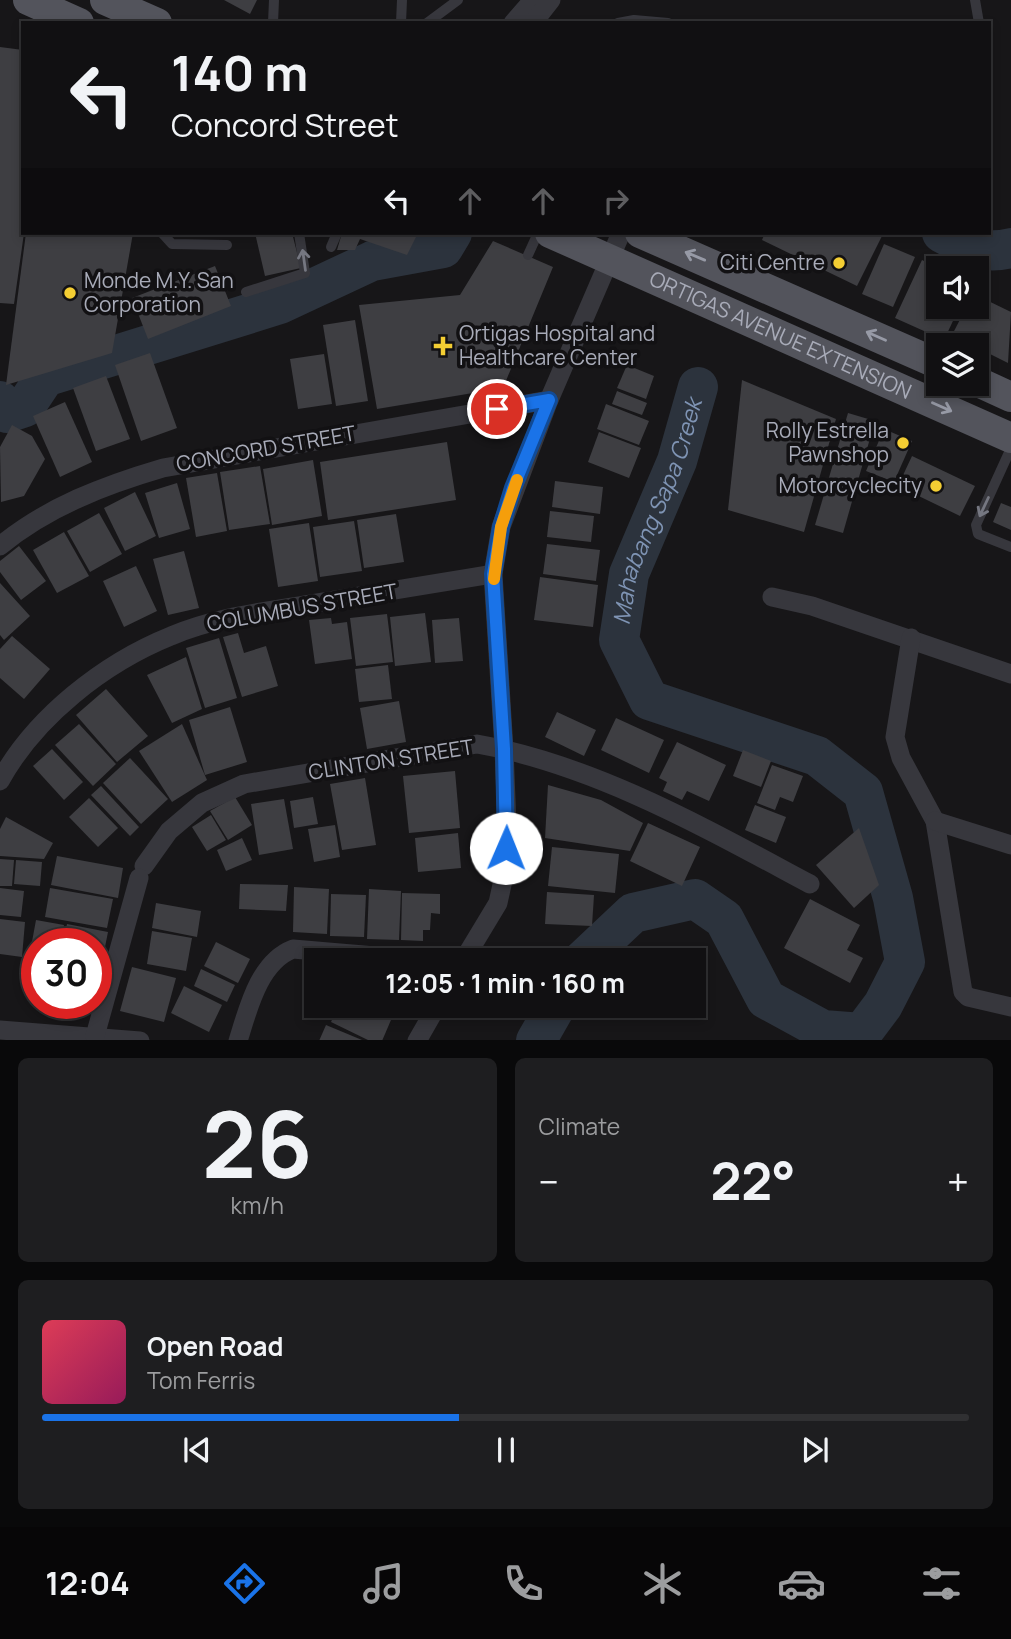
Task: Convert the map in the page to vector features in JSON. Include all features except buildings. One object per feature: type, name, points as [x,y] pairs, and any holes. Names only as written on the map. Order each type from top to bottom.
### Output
[{"type":"main road","points":[[28,0],[75,21]]},
{"type":"main road","points":[[105,0],[152,21]]},
{"type":"main road","name":"ORTIGAS AVENUE EXTENSION","points":[[580,235],[639,239],[773,289],[926,359]]},
{"type":"main road","name":"ORTIGAS AVENUE EXTENSION","points":[[639,239],[648,276],[1011,438]]},
{"type":"main road","points":[[989,387],[1011,397]]},
{"type":"street","points":[[515,21],[533,0]]},
{"type":"street","points":[[535,21],[551,0]]},
{"type":"street","points":[[471,948],[498,903],[505,871],[507,825],[504,749],[493,574],[501,527],[513,488],[549,400],[639,239]]},
{"type":"street","name":"CONCORD STREET","points":[[5,535],[69,502],[119,481],[163,468],[549,400]]},
{"type":"street","name":"COLUMBUS STREET","points":[[0,781],[33,736],[63,704],[121,660],[171,636],[223,618],[493,574]]},
{"type":"street","points":[[772,597],[812,606],[1011,674]]},
{"type":"street","points":[[911,638],[895,737],[901,758],[935,821],[962,992],[968,998],[1011,1007]]},
{"type":"street","name":"CLINTON STREET","points":[[95,1036],[142,872],[169,831],[202,803],[244,784],[477,744],[504,749],[572,770],[688,819],[810,884]]},
{"type":"street","points":[[935,821],[1011,845]]},
{"type":"street","points":[[238,1040],[248,1009],[271,963],[282,953],[293,949],[304,950]]},
{"type":"street","points":[[418,1040],[430,1018]]},
{"type":"street","points":[[0,1030],[132,1040]]},
{"type":"lane","points":[[273,21],[274,0]]},
{"type":"lane","points":[[401,21],[402,0]]},
{"type":"lane","points":[[431,21],[458,0]]},
{"type":"lane","points":[[975,0],[979,21]]},
{"type":"lane","points":[[164,235],[172,244],[228,245]]},
{"type":"lane","points":[[246,292],[305,274],[299,235]]},
{"type":"lane","points":[[331,247],[336,235]]},
{"type":"lane","points":[[528,255],[537,235]]},
{"type":"lane","points":[[1011,448],[976,525],[978,534],[1011,547]]},
{"type":"waterway","points":[[0,401],[7,413],[25,407],[45,377],[280,304],[372,261],[443,248],[451,235]]},
{"type":"waterway","name":"Mahabang Sapa Creek","points":[[946,235],[984,250],[1011,248]]},
{"type":"waterway","name":"Mahabang Sapa Creek","points":[[596,948],[633,913],[695,899],[724,919],[766,999],[823,1030],[862,1033],[883,1005],[905,962],[893,898],[863,792],[817,756],[649,700],[619,640],[629,574],[677,461],[698,387]]},
{"type":"waterway","name":"Mahabang Sapa Creek","points":[[537,1040],[549,1018]]},
{"type":"slow traffic","points":[[494,579],[501,527],[517,480]]},
{"type":"place","name":"Citi Centre","points":[[839,263]]},
{"type":"place","name":"Monde M.Y. San Corporation","points":[[70,293]]},
{"type":"place","name":"Ortigas Hospital and Healthcare Center","points":[[443,346]]},
{"type":"place","name":"Rolly Estrella Pawnshop","points":[[903,443]]},
{"type":"place","name":"Motorcyclecity","points":[[936,486]]},
{"type":"route","points":[[497,409],[549,400],[513,488],[501,527],[493,574],[504,749],[506,848]]}]
